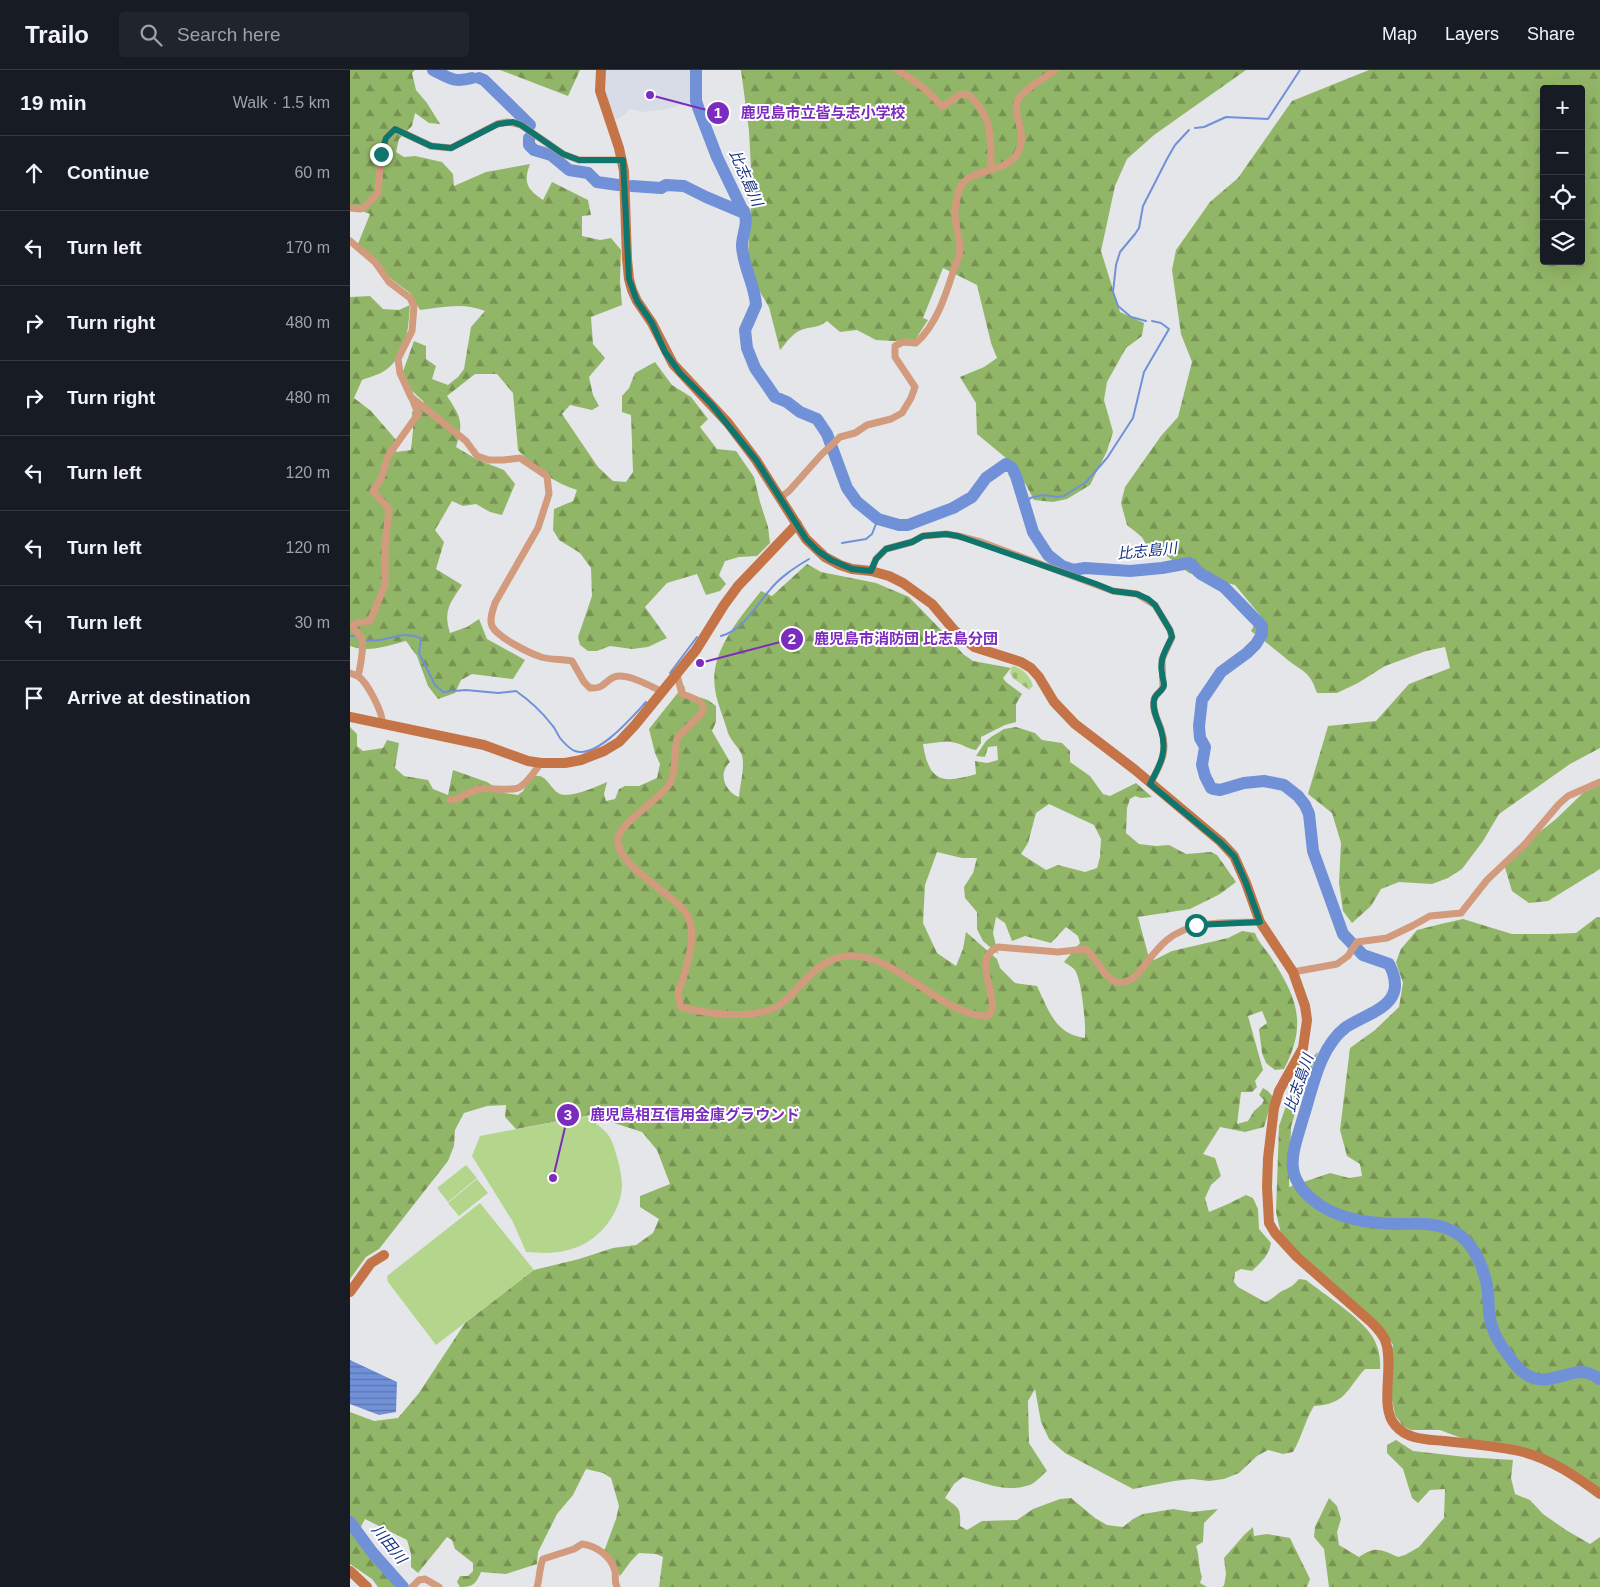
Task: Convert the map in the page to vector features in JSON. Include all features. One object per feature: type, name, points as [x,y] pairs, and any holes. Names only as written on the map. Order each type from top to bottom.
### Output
[{"type":"street","points":[[601,70],[600,91],[623,160],[629,279],[637,301],[652,323],[673,364],[733,430],[756,460],[806,539],[825,557],[852,569],[871,571],[889,576],[918,593],[932,604],[954,630],[974,647],[1021,662],[1030,668],[1039,677],[1054,702],[1068,718],[1134,769],[1234,856],[1260,922],[1293,972],[1305,1006],[1307,1020],[1303,1048],[1279,1091],[1274,1108],[1268,1158],[1269,1223],[1275,1233],[1297,1258],[1371,1322],[1381,1333],[1386,1342],[1388,1353],[1390,1419],[1400,1430],[1415,1438],[1524,1452],[1541,1458],[1600,1494]]},
{"type":"street","points":[[897,70],[935,98],[942,107],[959,95],[967,94],[980,105],[986,118],[991,139],[991,169]]},
{"type":"street","points":[[780,498],[840,437],[855,433],[867,425],[891,419],[902,413],[905,409],[915,387],[895,357],[895,346],[903,342],[916,342],[922,338],[942,305],[960,252],[954,214],[959,189],[972,177],[1009,163],[1018,153],[1022,132],[1016,108],[1019,98],[1026,90],[1055,70]]},
{"type":"street","points":[[350,208],[360,209],[366,206],[378,193],[381,154],[386,138],[395,129],[431,146],[451,148],[498,124],[513,122],[521,125],[563,154],[579,160],[623,160]]},
{"type":"street","points":[[350,241],[375,262],[390,282],[410,298],[414,306],[412,331],[398,359],[400,373],[418,414],[388,456],[381,479],[374,491],[389,509],[385,546],[386,585],[370,620],[353,625],[362,640],[361,668],[358,676]]},
{"type":"street","points":[[411,397],[466,441],[477,456],[489,460],[520,458],[547,476],[549,494],[538,528],[495,603],[491,624],[496,632],[530,653],[543,658],[572,661],[584,682],[590,688],[603,686],[615,677],[624,676],[663,692]]},
{"type":"street","points":[[350,717],[484,745],[528,761],[541,763],[559,764],[581,760],[604,751],[628,733],[663,692],[696,650],[738,586],[797,524]]},
{"type":"street","points":[[871,571],[876,559],[886,549],[912,542],[923,536],[946,534],[981,542],[1113,591],[1137,594],[1148,599],[1155,605],[1170,630],[1172,637],[1162,659],[1161,673],[1164,684],[1154,700],[1155,717],[1161,729],[1164,744],[1163,758],[1150,784]]},
{"type":"street","points":[[350,673],[358,676],[372,696],[383,718],[382,724]]},
{"type":"street","points":[[677,675],[682,694],[697,699],[702,703],[703,708],[701,713],[677,739],[672,781],[664,793],[624,827],[618,840],[628,863],[675,901],[686,912],[691,924],[692,935],[689,958],[678,992],[681,1007],[705,1012],[736,1014],[765,1012],[780,1004],[827,961],[847,956],[862,957],[880,962],[941,1000],[970,1014],[983,1017],[988,1016],[992,1010],[986,974],[987,956],[994,948],[1058,952],[1085,949],[1091,953],[1104,973],[1111,978],[1121,981],[1132,979],[1136,976],[1162,944],[1183,930],[1203,924],[1260,922]]},
{"type":"street","points":[[450,800],[457,800],[477,789],[520,788],[541,763]]},
{"type":"street","points":[[1293,972],[1337,964],[1348,956],[1358,942],[1387,938],[1430,916],[1461,913],[1487,880],[1525,844],[1558,804],[1568,796],[1600,782]]},
{"type":"street","points":[[350,1292],[371,1263],[384,1255]]},
{"type":"street","points":[[537,1587],[543,1559],[582,1544],[595,1548],[609,1559],[616,1573],[614,1582],[617,1587]]},
{"type":"street","points":[[350,1571],[367,1587]]},
{"type":"street","points":[[412,1587],[419,1580],[425,1579],[439,1587]]},
{"type":"shaded area","points":[[606,70],[695,70],[695,102],[645,112],[628,109],[627,113],[616,120],[614,119],[604,89]]},
{"type":"green space","points":[[350,70],[415,70],[412,73],[416,90],[440,124],[429,123],[415,113],[412,126],[399,139],[396,152],[404,157],[415,156],[442,162],[453,174],[454,186],[486,172],[530,164],[527,181],[533,193],[543,200],[552,182],[588,200],[591,215],[582,216],[582,236],[600,240],[611,238],[621,250],[620,281],[622,305],[591,317],[593,344],[605,358],[589,377],[593,395],[599,406],[592,410],[570,405],[562,414],[598,467],[613,481],[626,482],[633,472],[631,415],[622,412],[622,396],[629,388],[635,373],[655,362],[672,385],[691,397],[708,419],[700,427],[717,449],[736,451],[754,477],[768,527],[770,543],[757,556],[739,557],[725,561],[719,575],[726,584],[720,591],[706,595],[697,574],[667,583],[645,607],[667,638],[648,647],[632,649],[610,646],[597,651],[588,651],[580,645],[578,637],[592,596],[591,568],[580,553],[559,540],[553,530],[554,509],[573,501],[577,490],[545,474],[518,450],[513,393],[497,374],[475,374],[447,396],[460,420],[460,432],[456,447],[476,459],[504,470],[515,484],[502,515],[490,512],[476,504],[463,506],[452,501],[435,530],[444,542],[436,569],[462,585],[449,608],[447,619],[450,633],[467,627],[479,619],[487,639],[525,660],[513,679],[472,674],[461,680],[455,693],[438,699],[428,686],[417,656],[406,641],[371,649],[350,646],[350,297],[370,296],[383,309],[399,310],[410,305],[406,340],[399,355],[394,363],[385,371],[362,380],[354,398],[371,411],[397,441],[396,452],[411,450],[412,412],[424,402],[411,390],[402,374],[414,341],[426,346],[426,359],[436,366],[432,379],[448,385],[464,369],[471,327],[485,311],[461,306],[420,310],[410,293],[378,269],[356,249],[370,214],[350,207]]},
{"type":"green space","points":[[500,70],[580,70],[568,96]]},
{"type":"green space","points":[[741,70],[1246,70],[1154,135],[1127,159],[1115,186],[1101,251],[1120,312],[1144,323],[1142,336],[1126,348],[1107,382],[1104,400],[1113,432],[1107,451],[1090,485],[1067,499],[1053,502],[1034,500],[1026,485],[1006,458],[977,434],[976,403],[960,377],[984,367],[997,358],[991,343],[977,285],[943,268],[923,318],[928,320],[915,340],[876,340],[857,330],[840,332],[827,321],[819,326],[797,332],[780,350],[769,307],[757,287],[748,255],[752,187],[749,131]]},
{"type":"green space","points":[[1369,70],[1600,70],[1600,748],[1570,764],[1499,814],[1483,841],[1462,869],[1448,878],[1432,884],[1399,882],[1381,889],[1371,906],[1352,923],[1343,911],[1339,883],[1341,843],[1332,813],[1308,794],[1328,726],[1376,721],[1409,684],[1450,668],[1445,647],[1426,651],[1385,666],[1358,683],[1337,693],[1317,693],[1307,674],[1251,631],[1260,615],[1235,585],[1189,573],[1163,553],[1146,544],[1142,537],[1127,525],[1121,503],[1125,487],[1161,436],[1178,417],[1192,362],[1181,334],[1172,270],[1176,250],[1210,202],[1238,178],[1292,101]]},
{"type":"green space","points":[[807,564],[821,572],[876,583],[909,597],[963,654],[973,661],[1011,668],[1003,678],[1022,694],[1016,704],[1016,722],[1005,725],[981,737],[981,743],[976,750],[952,742],[923,744],[933,773],[946,779],[976,774],[975,761],[987,763],[998,760],[997,746],[988,747],[985,757],[976,756],[986,741],[1004,729],[1016,727],[1035,733],[1042,740],[1062,743],[1070,751],[1070,762],[1090,776],[1103,794],[1110,796],[1136,783],[1152,797],[1141,798],[1135,796],[1130,799],[1127,808],[1126,833],[1139,844],[1169,845],[1186,854],[1211,852],[1217,855],[1236,882],[1220,894],[1190,909],[1138,917],[1148,954],[1154,960],[1172,951],[1228,938],[1242,931],[1255,933],[1288,987],[1296,1012],[1297,1025],[1291,1053],[1284,1069],[1275,1070],[1266,1063],[1262,1053],[1259,1029],[1267,1023],[1262,1011],[1248,1016],[1263,1070],[1255,1081],[1257,1087],[1252,1092],[1241,1092],[1237,1124],[1248,1121],[1254,1111],[1262,1104],[1264,1100],[1259,1095],[1263,1088],[1273,1097],[1264,1127],[1245,1132],[1220,1127],[1203,1154],[1215,1158],[1221,1176],[1211,1185],[1205,1198],[1209,1212],[1246,1195],[1253,1198],[1258,1209],[1259,1229],[1271,1243],[1266,1255],[1252,1271],[1241,1269],[1235,1272],[1234,1282],[1238,1287],[1265,1302],[1292,1286],[1299,1279],[1306,1280],[1351,1314],[1367,1329],[1377,1347],[1380,1369],[1365,1369],[1339,1399],[1325,1405],[1314,1406],[1293,1452],[1283,1454],[1268,1450],[1257,1456],[1239,1473],[1224,1479],[1209,1481],[1192,1479],[1133,1489],[1065,1453],[1049,1439],[1041,1422],[1035,1389],[1028,1401],[1029,1443],[1047,1471],[1032,1484],[1014,1488],[1005,1488],[963,1477],[954,1484],[945,1498],[958,1509],[960,1526],[967,1530],[982,1521],[1017,1520],[1033,1509],[1060,1499],[1071,1498],[1095,1518],[1107,1525],[1123,1527],[1143,1514],[1173,1509],[1192,1512],[1218,1509],[1204,1523],[1203,1542],[1196,1546],[1202,1577],[1200,1583],[1207,1587],[659,1587],[663,1557],[656,1554],[639,1553],[620,1576],[613,1563],[602,1557],[619,1506],[611,1478],[603,1473],[586,1469],[573,1495],[557,1514],[538,1552],[537,1564],[506,1574],[481,1572],[474,1584],[460,1587],[457,1582],[460,1576],[468,1576],[473,1571],[473,1563],[455,1549],[452,1540],[447,1537],[418,1573],[411,1567],[411,1554],[407,1540],[365,1519],[355,1538],[398,1587],[378,1587],[372,1579],[350,1564],[350,1412],[374,1421],[398,1418],[419,1393],[465,1323],[534,1270],[613,1248],[636,1245],[653,1233],[659,1219],[640,1207],[640,1196],[670,1184],[657,1150],[642,1132],[614,1123],[596,1114],[516,1129],[505,1117],[506,1105],[487,1106],[464,1113],[455,1130],[454,1146],[448,1161],[379,1249],[366,1257],[350,1279],[350,727],[357,734],[357,746],[363,751],[383,748],[387,740],[399,743],[395,768],[404,776],[428,780],[433,789],[448,795],[453,770],[487,782],[505,793],[518,795],[523,791],[531,777],[536,776],[541,776],[556,792],[565,795],[584,791],[607,782],[604,794],[606,801],[615,799],[619,789],[625,786],[639,786],[657,778],[660,764],[649,729],[684,685],[686,693],[708,700],[716,706],[716,722],[712,731],[730,762],[724,773],[726,786],[739,797],[743,771],[742,755],[728,733],[716,695],[714,675],[721,649],[736,624],[761,591],[772,596]],"holes":[[[1049,804],[1094,825],[1101,839],[1097,868],[1085,872],[1058,865],[1046,870],[1021,854],[1028,843],[1036,813]],[[937,852],[962,858],[977,858],[973,873],[964,887],[965,898],[977,912],[977,929],[983,941],[998,954],[993,933],[996,917],[1005,923],[1012,941],[1025,936],[1051,943],[1066,927],[1078,936],[1080,943],[1064,962],[1074,969],[1077,974],[1084,1013],[1085,1038],[1075,1036],[1060,1026],[1054,1020],[1037,986],[1015,983],[1000,968],[997,959],[966,932],[963,949],[956,966],[937,953],[923,923],[925,885]]]},
{"type":"green space","points":[[1012,666],[1023,670],[1028,676],[1033,686],[1029,690],[1013,678],[1010,673]]},
{"type":"green space","points":[[1600,785],[1600,869],[1548,901],[1529,903],[1512,891],[1503,861],[1556,819],[1585,791]]},
{"type":"green space","points":[[1597,917],[1600,917],[1600,1489],[1558,1464],[1469,1441],[1440,1430],[1411,1430],[1403,1426],[1395,1415],[1386,1369],[1393,1345],[1386,1333],[1293,1250],[1281,1234],[1276,1212],[1279,1126],[1303,1066],[1318,1052],[1298,1103],[1291,1127],[1289,1187],[1330,1173],[1349,1178],[1362,1176],[1360,1164],[1347,1156],[1340,1130],[1350,1048],[1375,1030],[1399,1007],[1403,983],[1396,962],[1401,949],[1417,930],[1463,919],[1512,934],[1576,933]]},
{"type":"green space","points":[[586,1116],[607,1133],[614,1146],[622,1184],[617,1208],[605,1227],[597,1235],[578,1247],[558,1252],[526,1252],[513,1222],[472,1156],[480,1136]]},
{"type":"green space","points":[[466,1165],[477,1178],[448,1202],[437,1188]]},
{"type":"green space","points":[[477,1179],[488,1193],[459,1216],[448,1203]]},
{"type":"green space","points":[[480,1203],[534,1270],[436,1345],[388,1282],[387,1276]]},
{"type":"green space","points":[[1396,1440],[1413,1451],[1513,1460],[1511,1478],[1515,1494],[1530,1500],[1543,1514],[1590,1544],[1600,1537],[1600,1587],[1329,1587],[1324,1549],[1314,1537],[1315,1527],[1329,1498],[1337,1506],[1341,1519],[1337,1532],[1339,1545],[1359,1557],[1374,1550],[1387,1552],[1398,1557],[1405,1555],[1419,1547],[1444,1518],[1445,1489],[1430,1490],[1418,1503],[1412,1498],[1403,1469],[1387,1453],[1387,1445]]},
{"type":"green space","points":[[1253,1527],[1254,1536],[1267,1534],[1290,1538],[1310,1579],[1307,1587],[1222,1587],[1224,1586],[1226,1574],[1224,1558]]},
{"type":"water","points":[[350,1360],[397,1382],[396,1412],[379,1415],[350,1404]]},
{"type":"waterway","points":[[433,70],[456,80],[472,78]]},
{"type":"waterway","name":"比志島川","points":[[696,70],[696,101],[699,110],[717,157],[745,216],[746,225],[742,246],[754,290],[756,305],[745,330],[747,348],[755,368],[775,397],[787,402],[800,412],[817,419],[827,434],[847,488],[857,502],[878,519],[899,525],[908,525],[953,508],[972,497],[986,478],[1006,464],[1012,468],[1016,476],[1033,532],[1048,555],[1062,566],[1073,570],[1085,568],[1130,571],[1189,563],[1201,574],[1224,587],[1262,626],[1262,634],[1256,644],[1221,672],[1202,700],[1199,726],[1200,738],[1205,747],[1202,765],[1205,776],[1211,788],[1214,789],[1220,790],[1244,783],[1264,781],[1284,785],[1298,796],[1309,814],[1313,851],[1343,934],[1363,955],[1389,964],[1395,988],[1391,997],[1377,1011],[1346,1027],[1329,1046],[1323,1057],[1296,1142],[1293,1162],[1297,1181],[1313,1200],[1342,1216],[1374,1222],[1437,1226],[1453,1231],[1461,1236],[1472,1248],[1483,1270],[1487,1286],[1490,1319],[1494,1332],[1501,1345],[1518,1367],[1524,1373],[1539,1379],[1582,1372],[1589,1373],[1600,1379]]},
{"type":"waterway","points":[[1195,128],[1204,127],[1226,117],[1268,119],[1300,70]]},
{"type":"waterway","points":[[479,78],[484,80],[530,125]]},
{"type":"waterway","points":[[1146,321],[1131,317],[1118,306],[1113,292],[1116,265],[1120,252],[1139,228],[1143,206],[1167,159],[1175,145],[1189,130]]},
{"type":"waterway","points":[[529,138],[529,145],[534,150],[551,155],[569,170],[588,173],[597,182],[618,185]]},
{"type":"waterway","points":[[632,186],[661,188],[666,185],[684,186],[744,213]]},
{"type":"waterway","points":[[1026,506],[1030,498],[1043,495],[1064,496],[1086,482],[1107,458],[1133,418],[1144,372],[1169,329],[1161,323],[1152,321]]},
{"type":"waterway","points":[[842,543],[866,539],[872,534],[878,519]]},
{"type":"waterway","points":[[721,636],[736,629],[778,581],[809,559]]},
{"type":"waterway","points":[[367,640],[374,641],[405,635],[421,638],[419,653],[435,685],[443,692],[466,690],[498,693],[516,691],[540,711],[561,740],[575,751],[584,752],[604,743],[624,726],[646,702]]},
{"type":"waterway","points":[[350,636],[355,636]]},
{"type":"waterway","points":[[670,673],[697,637]]},
{"type":"waterway","name":"川田川","points":[[350,1522],[372,1552],[403,1587]]},
{"type":"place","name":"鹿児島市立皆与志小学校","points":[[650,95]]},
{"type":"place","name":"鹿児島市消防団 比志島分団","points":[[700,663]]},
{"type":"place","name":"鹿児島相互信用金庫グラウンド","points":[[553,1178]]},
{"type":"route","points":[[381,154],[386,138],[395,129],[431,146],[451,148],[498,124],[513,122],[541,137],[552,148],[579,160],[623,160],[627,259],[629,279],[637,301],[652,323],[665,352],[673,364],[728,423],[756,460],[806,539],[825,557],[852,569],[871,571],[876,559],[882,552],[892,546],[912,542],[923,536],[946,534],[981,542],[1113,591],[1137,594],[1155,605],[1170,630],[1172,637],[1162,659],[1161,673],[1164,684],[1154,700],[1155,717],[1161,729],[1164,744],[1163,758],[1150,784],[1220,842],[1234,856],[1260,922],[1196,925]]}]
